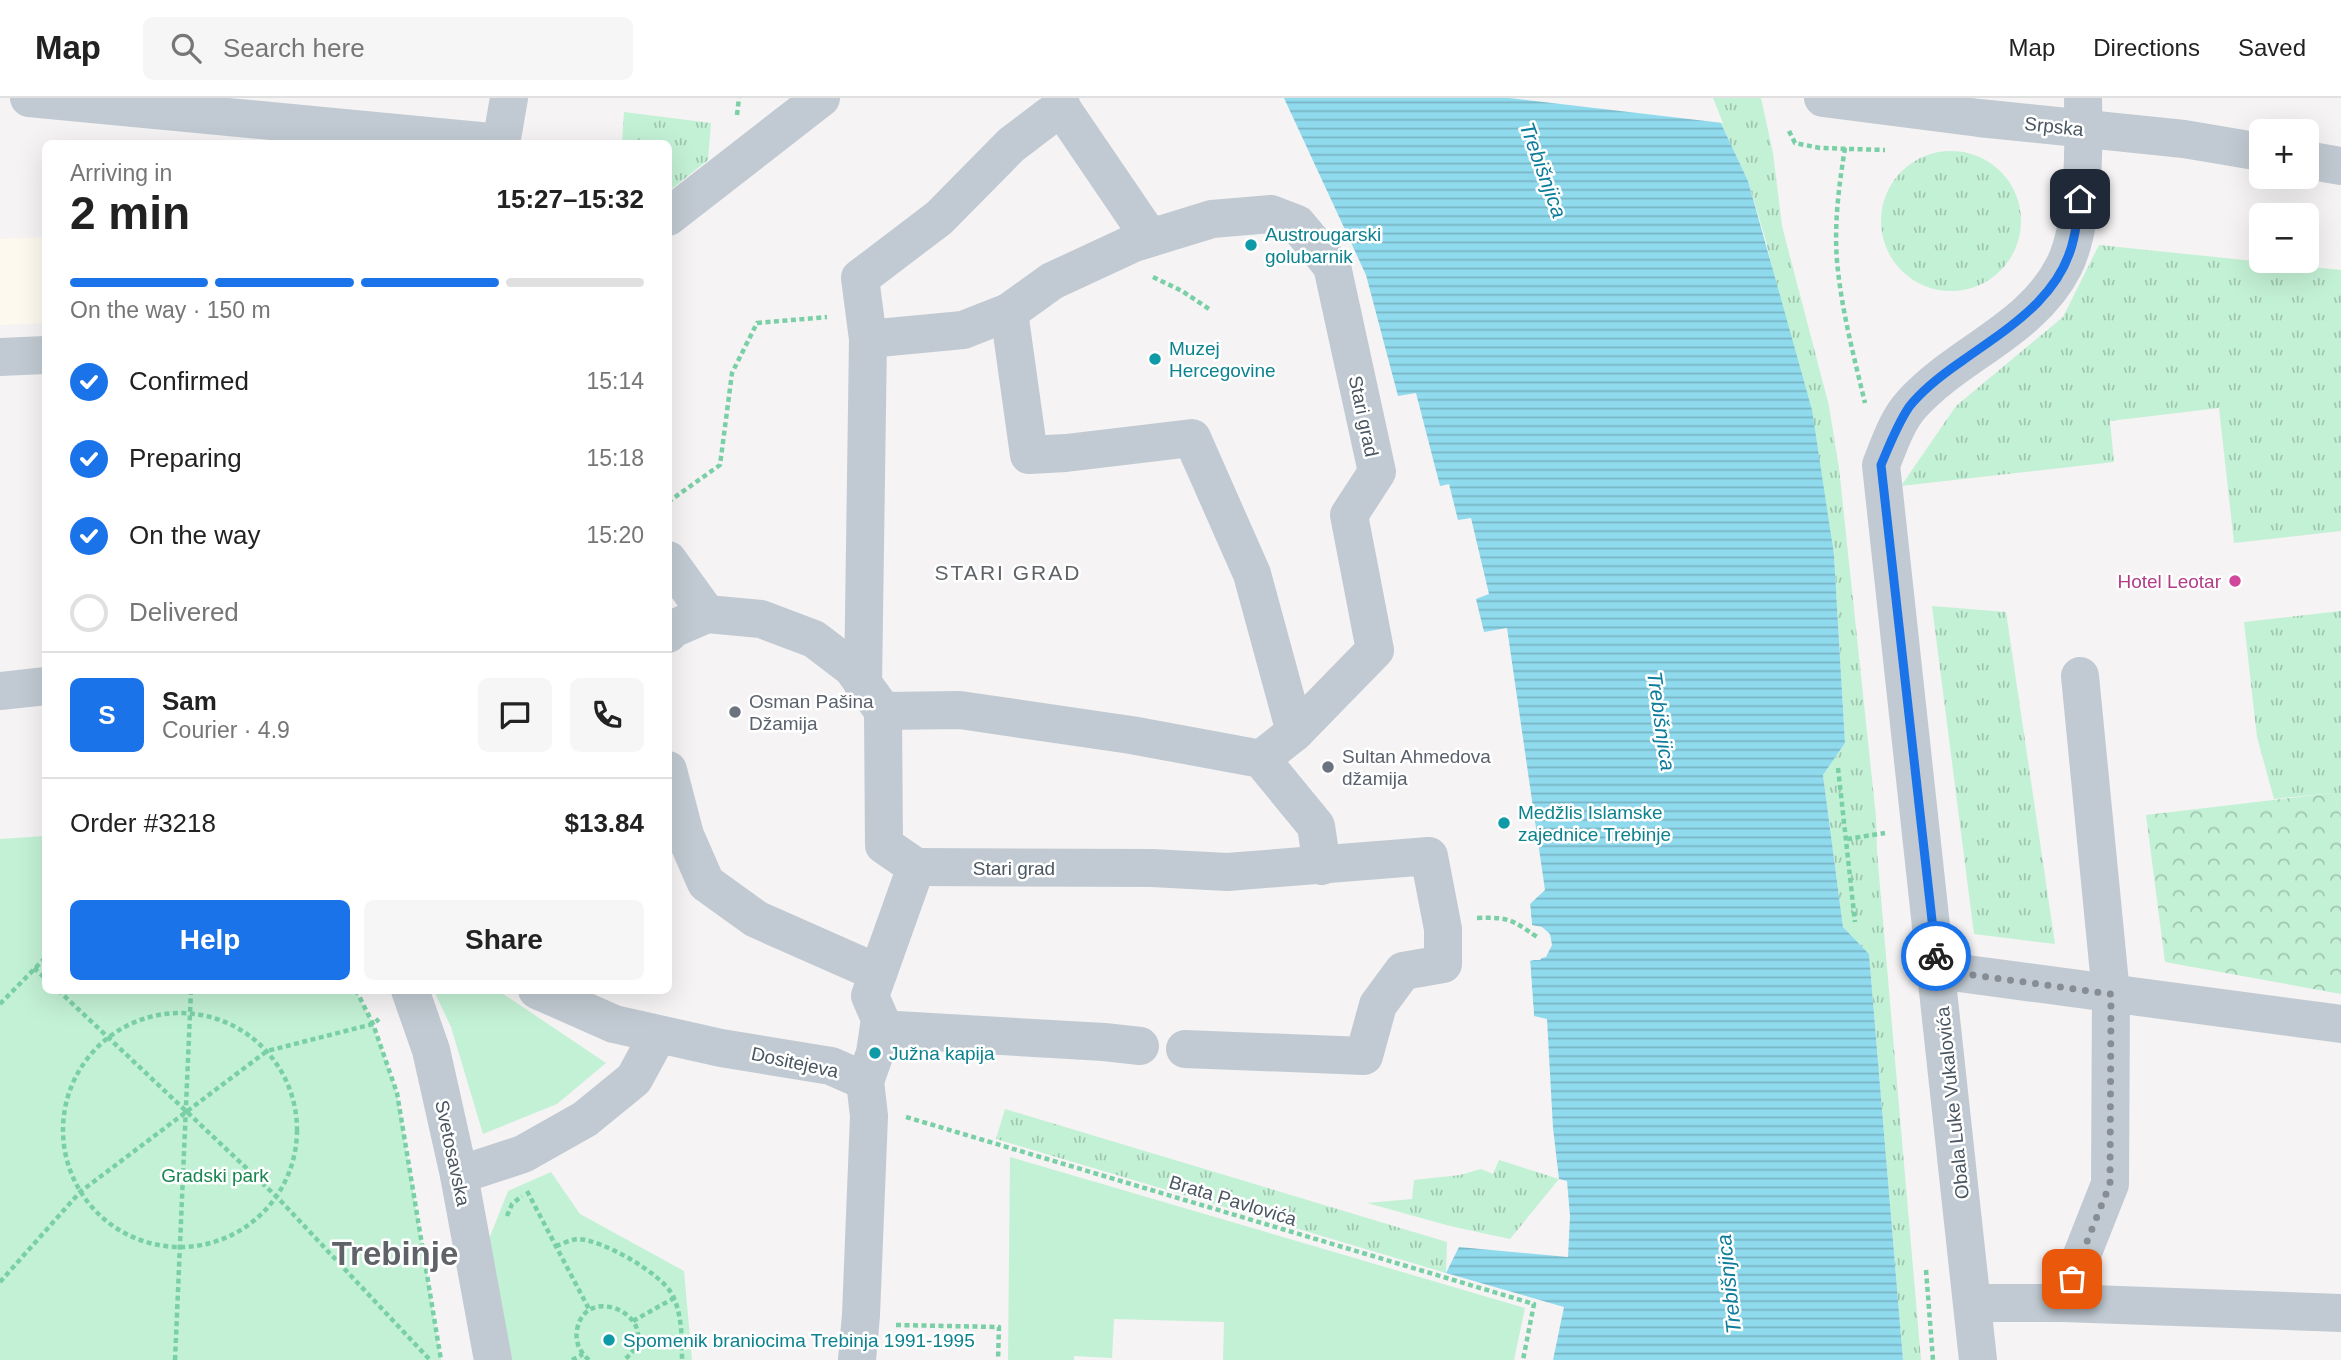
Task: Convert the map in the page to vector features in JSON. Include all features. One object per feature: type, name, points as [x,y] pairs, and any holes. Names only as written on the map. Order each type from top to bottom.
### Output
[{"type":"street","points":[[29,98],[68,100],[231,120],[466,140]]},
{"type":"street","points":[[502,140],[509,98]]},
{"type":"street","points":[[672,215],[821,98]]},
{"type":"street","name":"Srpska","points":[[1835,99],[2083,114],[2184,139],[2249,150]]},
{"type":"street","points":[[858,1342],[867,1094],[880,1019],[870,996],[916,867],[884,845],[873,698],[867,331],[860,278],[939,218],[1012,145],[1060,102],[1150,238]]},
{"type":"street","name":"Obala Luke Vukalovića","points":[[1978,1360],[1881,465],[1910,406],[1937,379],[2022,319],[2046,294],[2064,266],[2074,239],[2080,199],[2083,114]]},
{"type":"street","points":[[2319,162],[2341,166]]},
{"type":"street","name":"Stari grad","points":[[867,331],[963,330],[1009,312],[1052,281],[1134,243],[1212,219],[1271,214],[1297,224],[1332,266],[1377,472],[1349,515],[1375,650],[1294,732],[1261,759]]},
{"type":"street","points":[[1009,312],[1029,455],[1192,438],[1252,574],[1294,732]]},
{"type":"street","points":[[0,357],[42,355]]},
{"type":"street","points":[[672,566],[707,614]]},
{"type":"street","points":[[672,629],[707,614],[761,619],[814,639],[852,668],[873,698],[1131,735],[1261,759],[1317,825],[1322,866]]},
{"type":"street","points":[[2063,1303],[2110,1184],[2111,994],[2080,676]]},
{"type":"street","points":[[0,691],[42,686]]},
{"type":"street","points":[[672,785],[685,835],[706,883],[756,919],[878,973]]},
{"type":"street","name":"Stari grad","points":[[916,867],[1152,868],[1227,872],[1429,856],[1443,929],[1443,964],[1403,971],[1378,1005],[1364,1056],[1185,1049]]},
{"type":"street","points":[[1937,970],[2341,1024]]},
{"type":"street","name":"Svetosavska","points":[[412,994],[432,1050],[493,1360]]},
{"type":"street","name":"Dositejeva","points":[[546,994],[614,1024],[720,1048],[831,1066],[867,1094]]},
{"type":"street","points":[[878,1029],[1140,1046]]},
{"type":"street","points":[[458,1175],[523,1154],[585,1119],[634,1079],[658,1035]]},
{"type":"street","points":[[1973,1303],[2063,1303],[2341,1313]]},
{"type":"path","points":[[1789,131],[1795,144],[1820,148],[1885,150]]},
{"type":"path","points":[[1845,148],[1837,192],[1837,260],[1852,347]]},
{"type":"path","points":[[672,499],[720,465],[732,373],[757,323],[850,315],[867,331]]},
{"type":"path","points":[[1838,768],[1855,922]]},
{"type":"path","points":[[1847,839],[1889,832]]},
{"type":"path","points":[[1504,918],[1513,920],[1537,937]]},
{"type":"path","points":[[0,1004],[42,961]]},
{"type":"path","points":[[34,968],[42,975]]},
{"type":"path","points":[[62,994],[278,1198],[430,1360]]},
{"type":"path","points":[[175,1360],[191,994]]},
{"type":"path","points":[[358,994],[373,1024],[397,1093],[441,1360]]},
{"type":"path","points":[[0,1282],[80,1192],[267,1051],[373,1024],[409,994]]},
{"type":"path","points":[[190,1013],[215,1017],[244,1031],[267,1051],[285,1075],[295,1104],[298,1134],[294,1163],[278,1198],[238,1233],[209,1244],[180,1248],[149,1244],[122,1232],[99,1215],[80,1192],[69,1168],[63,1143],[63,1116],[69,1091],[80,1067],[107,1037],[123,1027],[153,1016],[190,1013]]},
{"type":"path","name":"Brata Pavlovića","points":[[867,1094],[1534,1304],[1523,1360]]},
{"type":"path","points":[[509,1158],[590,1311]]},
{"type":"path","points":[[556,1246],[574,1239],[592,1241],[624,1256],[669,1289],[674,1298],[682,1334],[682,1360]]},
{"type":"path","points":[[634,1321],[674,1298]]},
{"type":"path","points":[[589,1360],[578,1345],[578,1326],[590,1311],[599,1306],[609,1306],[619,1308],[634,1321],[637,1340],[634,1350],[624,1360]]},
{"type":"path","points":[[858,1342],[999,1327],[998,1360]]},
{"type":"path","points":[[572,1360],[583,1354]]},
{"type":"shaded area","points":[[42,237],[42,323],[0,325],[0,239]]},
{"type":"green space","points":[[1709,98],[1761,98],[1773,153],[1782,226],[1829,406],[1839,468],[1876,817],[1921,1360],[1903,1360],[1869,954],[1843,927],[1823,775],[1845,743],[1834,555],[1766,241],[1748,181]]},
{"type":"green space","points":[[624,112],[711,123],[708,160],[672,189],[672,140],[622,140]]},
{"type":"green space","points":[[1951,151],[1978,156],[2001,171],[2016,194],[2021,221],[2016,248],[2001,271],[1978,286],[1951,291],[1924,286],[1901,271],[1886,248],[1881,221],[1886,194],[1901,171],[1924,156]]},
{"type":"green space","points":[[2099,245],[2249,260],[2249,273],[2319,273],[2319,268],[2341,270],[2341,531],[2234,543],[2219,408],[2110,421],[2114,462],[1901,486],[1956,406],[2063,317]]},
{"type":"green space","points":[[1932,606],[2006,612],[2055,944],[1974,934]]},
{"type":"green space","points":[[2341,611],[2341,815],[2333,793],[2274,799],[2257,737],[2244,622]]},
{"type":"green space","points":[[2333,793],[2341,815],[2341,994],[2165,962],[2146,815]]},
{"type":"green space","name":"Gradski park","points":[[42,836],[42,994],[358,994],[373,1024],[397,1093],[441,1360],[0,1360],[0,839]]},
{"type":"green space","points":[[435,994],[503,994],[606,1063],[557,1104],[483,1134],[451,1027]]},
{"type":"green space","points":[[1005,1109],[1447,1242],[1446,1273],[996,1139]]},
{"type":"green space","points":[[1010,1157],[1525,1308],[1514,1360],[1223,1360],[1224,1322],[1114,1319],[1112,1358],[1074,1356],[1074,1360],[1008,1360]]},
{"type":"green space","points":[[1499,1160],[1559,1179],[1510,1239],[1367,1203],[1412,1199],[1414,1180],[1460,1175],[1481,1169],[1493,1174]]},
{"type":"green space","points":[[551,1172],[580,1214],[684,1271],[692,1360],[509,1360],[487,1244],[508,1191]]},
{"type":"water","name":"Trebišnjica","points":[[1284,98],[1709,98],[1748,181],[1812,410],[1834,555],[1845,743],[1823,775],[1843,927],[1869,954],[1903,1360],[1553,1360],[1564,1307],[1446,1273],[1459,1247],[1568,1257],[1570,1216],[1567,1181],[1559,1179],[1553,1128],[1547,1019],[1534,1016],[1530,960],[1540,960],[1552,945],[1542,927],[1532,926],[1530,904],[1545,890],[1507,628],[1484,632],[1476,599],[1489,594],[1471,518],[1458,520],[1449,484],[1440,486],[1416,393],[1398,396],[1366,275]]},
{"type":"pier","points":[[1509,98],[1713,98],[1723,123]]},
{"type":"pier","points":[[1530,904],[1532,925],[1542,927],[1550,934],[1552,945],[1546,957],[1530,961],[1534,1016],[1531,1017],[1527,960],[1529,957],[1543,954],[1548,944],[1547,936],[1540,930],[1529,927],[1526,905]]},
{"type":"way so far","points":[[1936,956],[1937,970],[2111,994],[2110,1184],[2072,1279]]},
{"type":"place","name":"Austrougarski golubarnik","points":[[1251,245]]},
{"type":"place","name":"Muzej Hercegovine","points":[[1155,359]]},
{"type":"place","name":"Hotel Leotar","points":[[2235,581]]},
{"type":"place","name":"Osman Pašina Džamija","points":[[735,712]]},
{"type":"place","name":"Sultan Ahmedova džamija","points":[[1328,767]]},
{"type":"place","name":"Medžlis Islamske zajednice Trebinje","points":[[1504,823]]},
{"type":"place","name":"Južna kapija","points":[[875,1053]]},
{"type":"place","name":"Spomenik braniocima Trebinja 1991-1995","points":[[609,1340]]},
{"type":"district","name":"STARI GRAD","points":[[1008,573]]},
{"type":"district","name":"Trebinje","points":[[395,1253]]},
{"type":"route","points":[[1936,956],[1881,465],[1910,406],[1937,379],[2022,319],[2046,294],[2064,266],[2074,239],[2080,199]]}]
